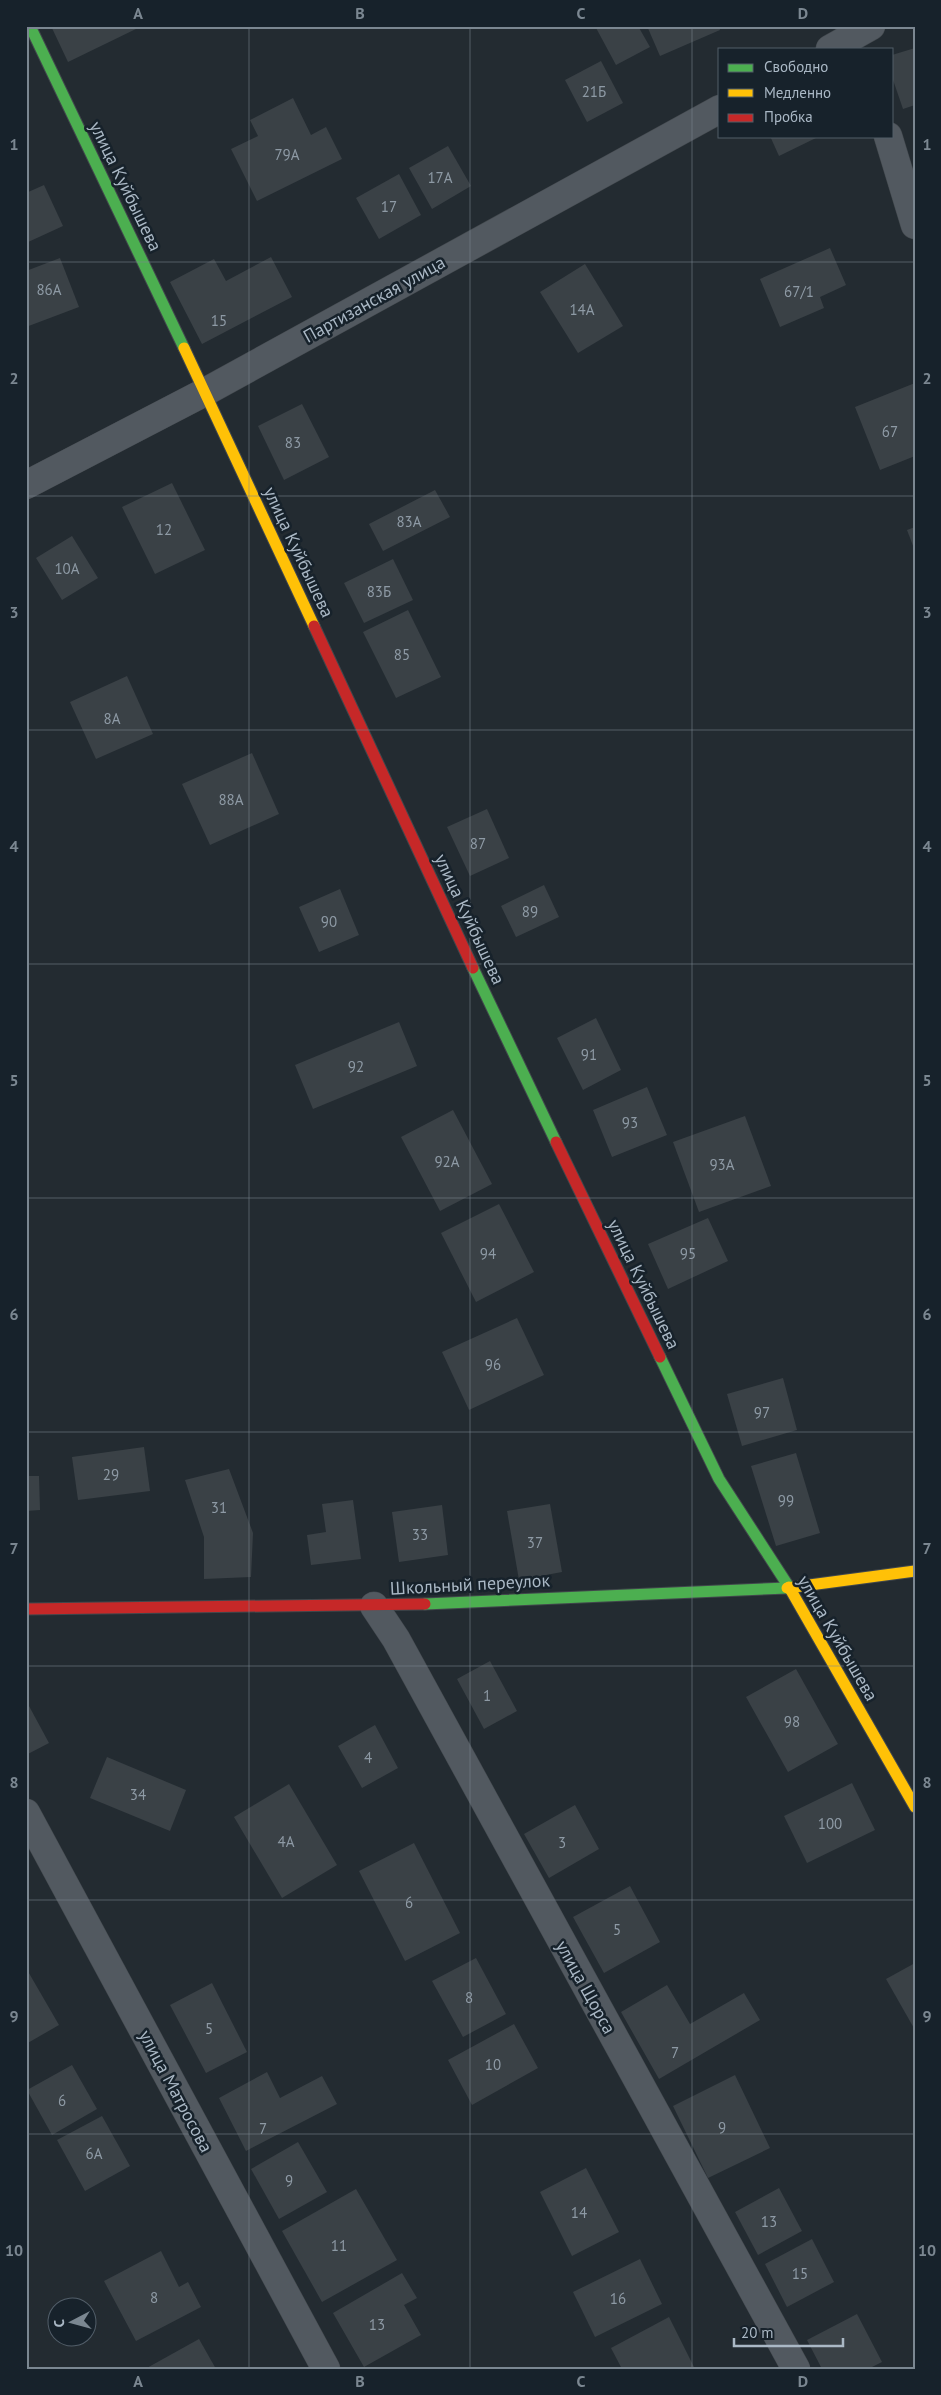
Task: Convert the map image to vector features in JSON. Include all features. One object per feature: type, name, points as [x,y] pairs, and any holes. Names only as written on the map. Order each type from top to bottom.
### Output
[{"type":"street","name":"улица Куйбышева","points":[[30,26],[205,392],[490,1005],[715,1470],[790,1588],[915,1807]]},
{"type":"street","points":[[832,48],[861,34]]},
{"type":"street","name":"Партизанская улица","points":[[26,485],[205,392],[718,110]]},
{"type":"street","points":[[889,138],[915,225]]},
{"type":"street","name":"Школьный переулок","points":[[26,1609],[374,1606],[790,1588],[915,1571]]},
{"type":"street","name":"улица Щорса","points":[[374,1606],[396,1638],[796,2369]]},
{"type":"street","name":"улица Матросова","points":[[26,1813],[326,2369]]},
{"type":"building","points":[[51,26],[137,26],[138,28],[68,62]]},
{"type":"building","points":[[595,26],[638,26],[650,47],[616,65]]},
{"type":"building","points":[[647,26],[719,26],[720,30],[660,56]]},
{"type":"building","points":[[915,48],[915,105],[903,109],[894,83],[894,54]]},
{"type":"building","points":[[601,61],[623,103],[587,122],[565,80]]},
{"type":"building","points":[[293,98],[311,135],[326,127],[342,159],[257,201],[231,149],[258,136],[250,120]]},
{"type":"building","points":[[771,138],[816,138],[779,156]]},
{"type":"building","points":[[448,146],[471,186],[432,209],[409,168]]},
{"type":"building","points":[[399,174],[421,215],[379,239],[356,198]]},
{"type":"building","points":[[44,185],[63,226],[26,243],[26,193]]},
{"type":"building","points":[[830,248],[846,285],[820,297],[824,308],[780,327],[760,279]]},
{"type":"building","points":[[271,257],[292,297],[202,344],[170,282],[214,259],[226,281]]},
{"type":"building","points":[[60,258],[79,307],[26,327],[26,271]]},
{"type":"building","points":[[585,264],[623,326],[578,353],[540,292]]},
{"type":"building","points":[[915,383],[915,456],[880,470],[855,407]]},
{"type":"building","points":[[302,404],[329,457],[284,480],[258,426]]},
{"type":"building","points":[[172,483],[205,550],[155,574],[122,507]]},
{"type":"building","points":[[435,490],[450,517],[383,551],[369,524]]},
{"type":"building","points":[[915,527],[915,551],[907,530]]},
{"type":"building","points":[[72,536],[98,578],[62,600],[36,558]]},
{"type":"building","points":[[393,559],[413,600],[364,623],[344,583]]},
{"type":"building","points":[[408,610],[441,677],[396,698],[363,632]]},
{"type":"building","points":[[127,676],[153,734],[96,759],[70,702]]},
{"type":"building","points":[[252,753],[279,814],[210,845],[182,784]]},
{"type":"building","points":[[487,809],[509,858],[470,876],[447,827]]},
{"type":"building","points":[[544,885],[559,917],[516,937],[501,906]]},
{"type":"building","points":[[340,889],[359,935],[319,952],[299,907]]},
{"type":"building","points":[[596,1018],[621,1070],[583,1090],[557,1038]]},
{"type":"building","points":[[399,1022],[417,1066],[313,1109],[295,1065]]},
{"type":"building","points":[[647,1087],[667,1135],[612,1157],[593,1110]]},
{"type":"building","points":[[453,1110],[492,1184],[440,1211],[401,1137]]},
{"type":"building","points":[[745,1116],[771,1186],[699,1212],[673,1142]]},
{"type":"building","points":[[499,1204],[534,1272],[476,1302],[441,1233]]},
{"type":"building","points":[[708,1218],[728,1261],[668,1289],[648,1244]]},
{"type":"building","points":[[517,1318],[544,1375],[469,1410],[442,1352]]},
{"type":"building","points":[[783,1378],[797,1430],[742,1446],[727,1394]]},
{"type":"building","points":[[144,1447],[150,1491],[78,1500],[72,1457]]},
{"type":"building","points":[[796,1453],[820,1533],[776,1546],[751,1466]]},
{"type":"building","points":[[229,1469],[253,1533],[251,1577],[204,1579],[204,1537],[185,1480]]},
{"type":"building","points":[[26,1476],[39,1476],[40,1510],[26,1511]]},
{"type":"building","points":[[353,1500],[361,1559],[311,1565],[307,1535],[326,1532],[322,1504]]},
{"type":"building","points":[[550,1504],[562,1572],[519,1580],[507,1511]]},
{"type":"building","points":[[442,1505],[448,1555],[399,1562],[392,1512]]},
{"type":"building","points":[[490,1661],[517,1711],[484,1729],[457,1679]]},
{"type":"building","points":[[796,1669],[838,1744],[788,1772],[746,1697]]},
{"type":"building","points":[[29,1706],[49,1743],[26,1755],[26,1707]]},
{"type":"building","points":[[375,1725],[398,1768],[362,1788],[338,1746]]},
{"type":"building","points":[[107,1757],[186,1790],[170,1831],[90,1798]]},
{"type":"building","points":[[852,1783],[875,1830],[807,1863],[784,1816]]},
{"type":"building","points":[[289,1784],[337,1865],[282,1898],[234,1817]]},
{"type":"building","points":[[575,1805],[599,1849],[549,1878],[524,1834]]},
{"type":"building","points":[[414,1843],[460,1933],[405,1961],[359,1871]]},
{"type":"building","points":[[630,1886],[660,1942],[604,1973],[573,1917]]},
{"type":"building","points":[[476,1958],[506,2014],[463,2037],[432,1981]]},
{"type":"building","points":[[915,1963],[915,2030],[886,1979]]},
{"type":"building","points":[[26,1968],[59,2025],[26,2044]]},
{"type":"building","points":[[212,1983],[247,2052],[206,2073],[170,2005]]},
{"type":"building","points":[[667,1985],[690,2024],[744,1993],[760,2020],[659,2079],[621,2012]]},
{"type":"building","points":[[514,2024],[538,2068],[472,2105],[448,2060]]},
{"type":"building","points":[[72,2065],[97,2109],[52,2135],[27,2090]]},
{"type":"building","points":[[267,2072],[280,2098],[322,2076],[337,2104],[246,2151],[219,2098]]},
{"type":"building","points":[[735,2075],[770,2148],[708,2178],[673,2106]]},
{"type":"building","points":[[102,2116],[130,2166],[85,2191],[57,2140]]},
{"type":"building","points":[[298,2142],[327,2192],[279,2219],[251,2169]]},
{"type":"building","points":[[586,2168],[619,2232],[572,2256],[540,2192]]},
{"type":"building","points":[[779,2188],[802,2231],[758,2255],[735,2212]]},
{"type":"building","points":[[356,2189],[397,2260],[322,2302],[282,2231]]},
{"type":"building","points":[[812,2239],[834,2282],[787,2307],[765,2264]]},
{"type":"building","points":[[161,2251],[179,2287],[188,2282],[201,2307],[136,2341],[104,2281]]},
{"type":"building","points":[[640,2259],[662,2304],[595,2337],[573,2292]]},
{"type":"building","points":[[402,2273],[417,2298],[404,2305],[421,2335],[364,2367],[333,2313]]},
{"type":"building","points":[[857,2314],[882,2362],[868,2369],[822,2369],[807,2340]]},
{"type":"building","points":[[669,2317],[695,2369],[622,2369],[611,2348]]},
{"type":"building","points":[[199,2339],[216,2369],[145,2369]]},
{"type":"traffic: fast","points":[[30,26],[184,348]]},
{"type":"traffic: fast","points":[[473,968],[556,1142]]},
{"type":"traffic: fast","points":[[660,1357],[719,1479],[789,1587]]},
{"type":"traffic: fast","points":[[425,1604],[787,1588]]},
{"type":"traffic: slow","points":[[184,348],[314,626]]},
{"type":"traffic: slow","points":[[787,1588],[915,1571]]},
{"type":"traffic: slow","points":[[789,1587],[915,1807]]},
{"type":"traffic: jam","points":[[314,626],[473,968]]},
{"type":"traffic: jam","points":[[556,1142],[660,1357]]},
{"type":"traffic: jam","points":[[26,1609],[425,1604]]}]
